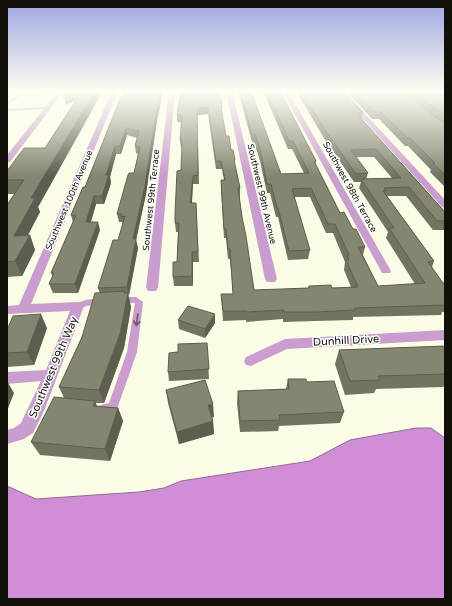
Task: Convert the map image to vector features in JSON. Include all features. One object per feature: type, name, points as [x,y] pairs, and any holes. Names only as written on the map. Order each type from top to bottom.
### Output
[{"type":"street","points":[[7,160],[39,119]]},
{"type":"street","name":"Southwest 100th Avenue","points":[[23,309],[103,119]]},
{"type":"street","name":"Southwest 99th Terrace","points":[[152,288],[169,119]]},
{"type":"street","name":"Southwest 99th Avenue","points":[[235,119],[270,279]]},
{"type":"street","name":"Southwest 98th Terrace","points":[[301,119],[386,271]]},
{"type":"street","points":[[367,119],[445,205]]},
{"type":"street","points":[[7,310],[78,306]]},
{"type":"street","name":"Southwest 99th Way","points":[[7,436],[18,434],[27,428],[42,404],[50,375],[78,306]]},
{"type":"street","name":"Dunhill Drive","points":[[251,361],[285,344],[445,335]]},
{"type":"street","points":[[7,378],[50,375]]},
{"type":"lane","points":[[78,306],[94,302],[130,300],[136,300],[139,302],[132,352],[114,404],[106,409],[89,408]]},
{"type":"shaded area","points":[[416,428],[431,428],[445,438],[445,599],[7,599],[7,486],[36,499],[139,492],[164,488],[181,481],[310,461],[350,440]]},
{"type":"building","points":[[64,119],[78,119],[31,198],[35,198],[14,236],[30,235],[15,261],[7,262],[7,205],[24,180],[7,180],[7,171],[24,148],[45,148]]},
{"type":"building","points":[[112,119],[155,119],[145,186],[133,239],[136,239],[127,287],[98,288],[113,240],[118,240],[125,216],[121,217],[122,214],[117,214],[128,175],[129,173],[134,173],[140,147],[135,146],[139,131],[126,128],[120,146],[115,146],[106,175],[109,175],[102,196],[94,196],[86,222],[98,222],[75,284],[49,284],[54,273],[51,273],[76,215],[71,215],[83,187],[85,187]]},
{"type":"building","points":[[182,119],[197,119],[198,175],[193,176],[190,203],[196,203],[198,252],[192,252],[192,276],[173,277],[173,262],[177,262],[179,223],[175,223],[175,214],[177,171],[181,170],[182,140],[180,140]]},
{"type":"building","points":[[210,119],[223,119],[226,136],[229,136],[231,150],[233,150],[235,160],[240,188],[238,188],[242,217],[254,290],[309,288],[309,286],[331,285],[332,288],[358,287],[346,260],[349,260],[347,255],[349,255],[335,224],[328,224],[311,188],[292,189],[310,250],[289,251],[271,184],[267,184],[261,153],[255,134],[252,134],[248,119],[261,119],[281,174],[309,173],[293,141],[289,141],[279,119],[295,119],[340,213],[344,212],[353,229],[356,229],[365,247],[358,247],[378,286],[425,283],[389,228],[394,228],[361,179],[401,178],[376,149],[351,150],[368,173],[356,174],[318,119],[362,119],[445,212],[445,221],[437,221],[409,187],[384,188],[386,191],[383,191],[434,261],[428,262],[443,283],[445,283],[445,305],[355,308],[355,310],[317,312],[284,312],[284,310],[247,312],[223,311],[221,294],[233,294],[230,249],[228,249],[226,229],[224,229],[221,180],[225,180],[221,161],[216,161]]},
{"type":"building","points":[[388,119],[439,119],[445,124],[445,175],[410,138],[407,138]]},
{"type":"building","points":[[124,291],[124,293],[128,293],[120,334],[99,390],[59,387],[82,337],[95,293]]},
{"type":"building","points":[[188,306],[215,314],[205,329],[178,320]]},
{"type":"building","points":[[41,314],[27,352],[7,353],[7,330],[13,316]]},
{"type":"building","points":[[207,343],[209,369],[168,372],[169,353],[178,352],[178,344]]},
{"type":"building","points":[[445,346],[445,374],[378,376],[380,380],[350,381],[339,350]]},
{"type":"building","points":[[288,379],[306,379],[307,382],[334,381],[344,412],[279,415],[280,420],[240,421],[238,391],[289,389]]},
{"type":"building","points":[[205,380],[213,404],[208,405],[213,421],[177,432],[166,390]]},
{"type":"building","points":[[54,397],[95,401],[93,406],[118,408],[105,449],[31,442]]}]
